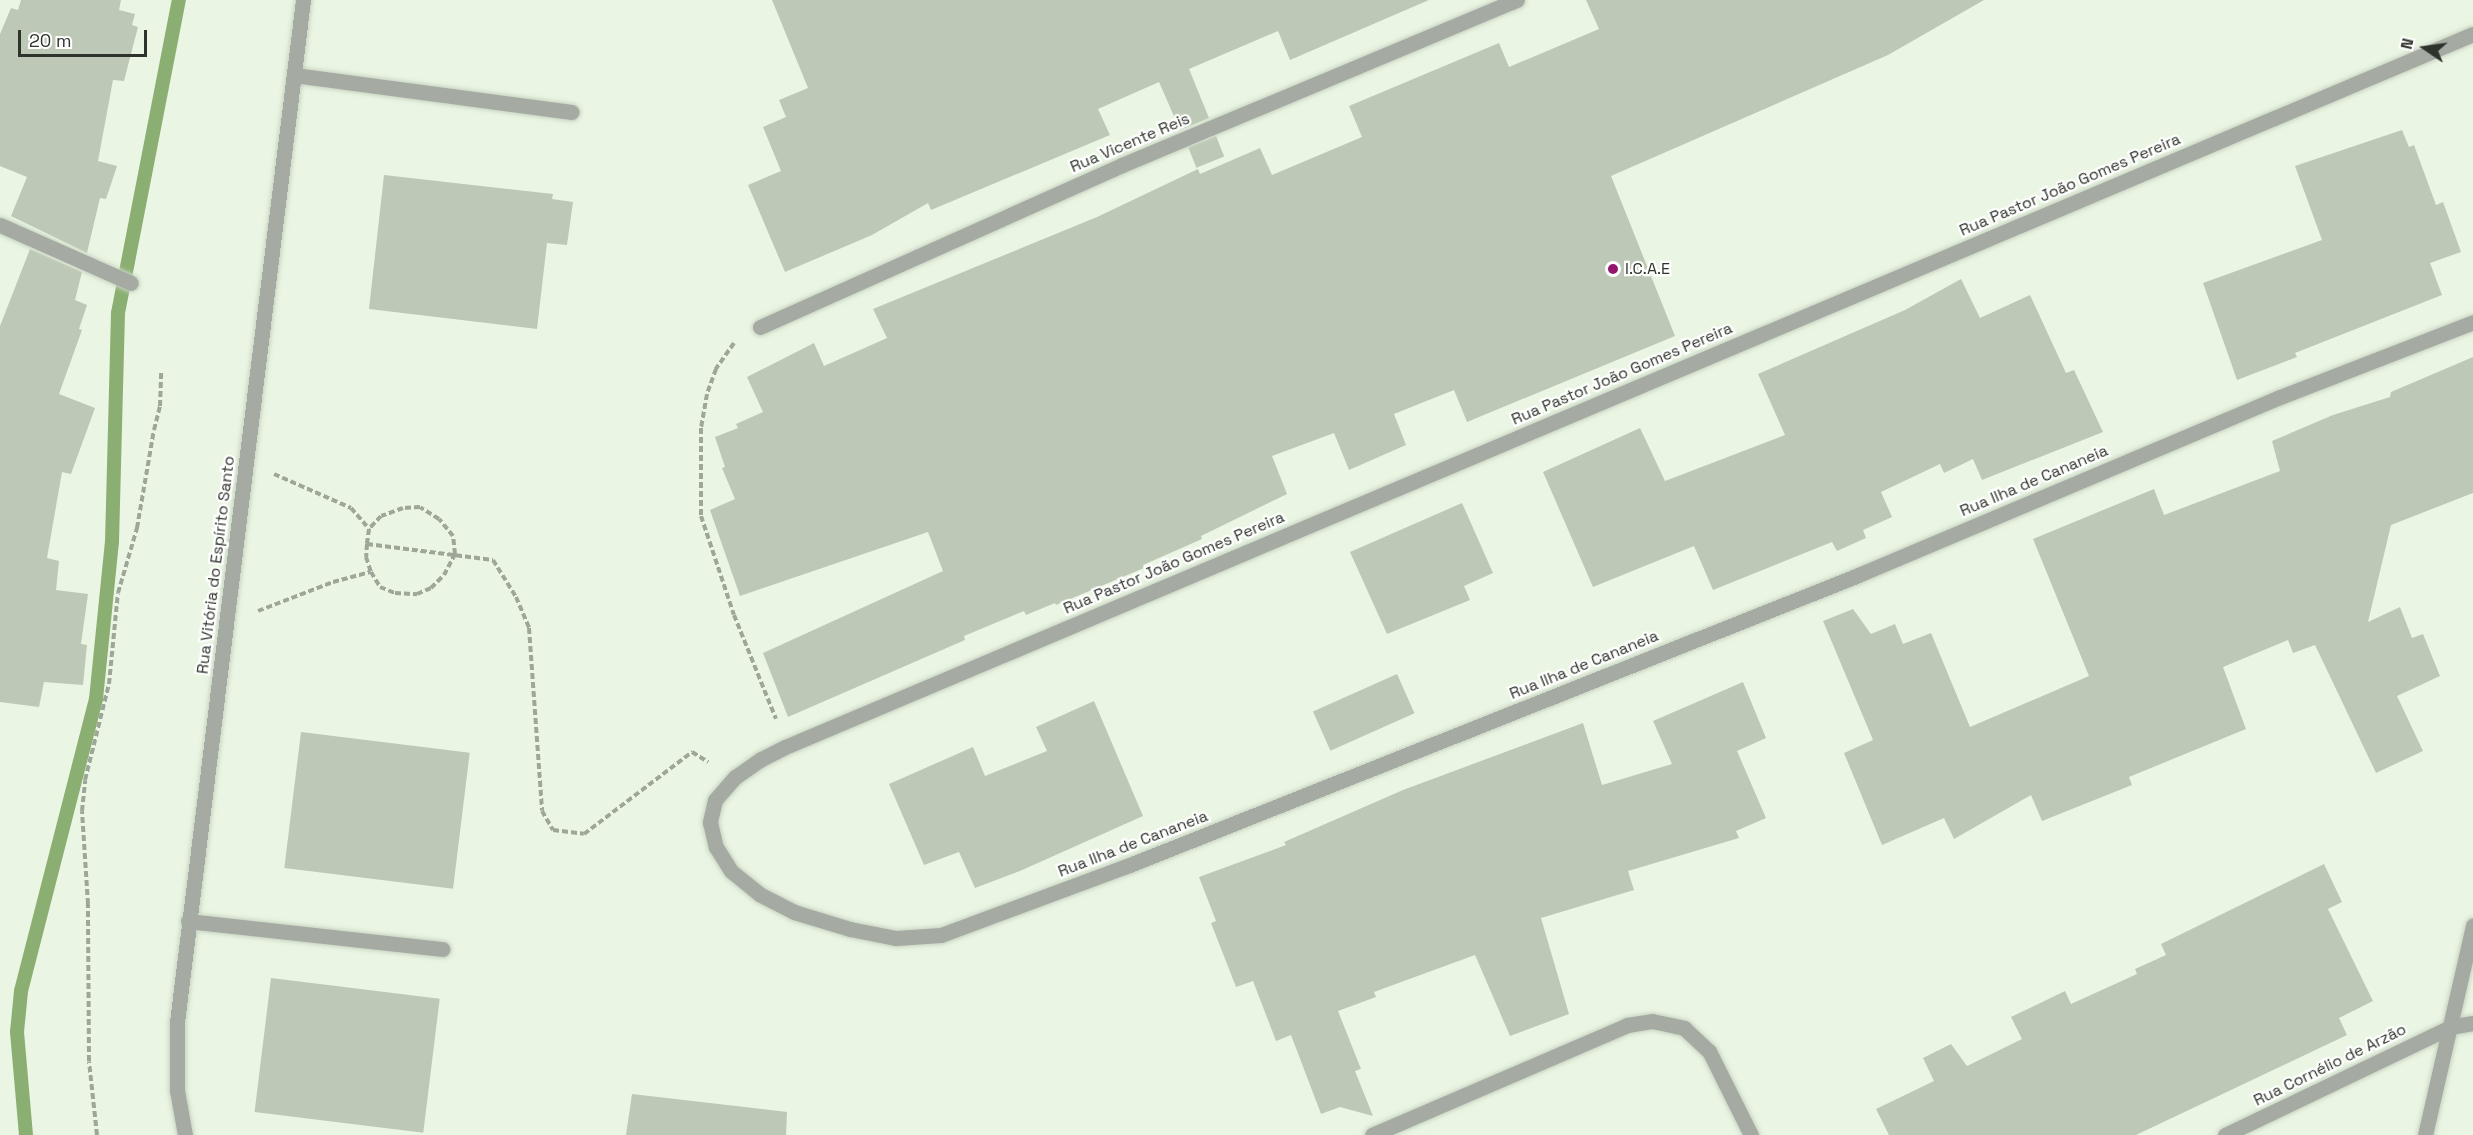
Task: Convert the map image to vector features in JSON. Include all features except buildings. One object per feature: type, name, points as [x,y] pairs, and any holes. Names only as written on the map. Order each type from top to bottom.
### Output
[{"type":"street","name":"Rua Vitória do Espírito Santo","points":[[185,1135],[177,1090],[177,1022],[303,0]]},
{"type":"street","name":"Rua Vicente Reis","points":[[760,327],[1122,165],[1517,0]]},
{"type":"street","name":"Rua Pastor João Gomes Pereira","points":[[716,847],[710,822],[715,800],[735,777],[785,747],[2473,34]]},
{"type":"street","points":[[294,75],[572,112]]},
{"type":"street","points":[[0,225],[131,283]]},
{"type":"street","name":"Rua Ilha de Cananeia","points":[[716,847],[731,871],[759,894],[794,912],[850,929],[897,938],[941,935],[1127,866],[1845,581],[2280,397],[2473,322]]},
{"type":"street","points":[[188,921],[442,949]]},
{"type":"street","points":[[2425,1135],[2473,925]]},
{"type":"street","points":[[1372,1135],[1627,1025],[1652,1021],[1684,1028],[1709,1051],[1751,1135]]},
{"type":"street","name":"Rua Cornélio de Arzão","points":[[2225,1135],[2450,1027],[2473,1023]]},
{"type":"path","points":[[760,327],[732,344],[716,369],[707,394],[701,428],[702,516],[734,615],[767,694],[785,747]]},
{"type":"path","points":[[97,1135],[89,1061],[88,904],[82,811],[85,780],[109,684],[118,593],[138,528],[160,406],[161,372]]},
{"type":"path","points":[[246,461],[351,508],[369,529]]},
{"type":"path","points":[[420,507],[439,519],[453,536],[455,554],[444,575],[431,588],[417,594],[395,593],[380,586],[371,572],[366,558],[369,529],[381,516],[403,508],[420,507]]},
{"type":"path","points":[[367,544],[493,560],[516,597],[529,628],[542,811],[553,830],[584,834],[692,752],[735,777]]},
{"type":"path","points":[[227,623],[333,582],[371,572]]},
{"type":"waterway","points":[[26,1135],[17,1032],[21,991],[96,699],[112,542],[118,313],[179,0]]},
{"type":"place","name":"I.C.A.E","points":[[1613,269]]}]
